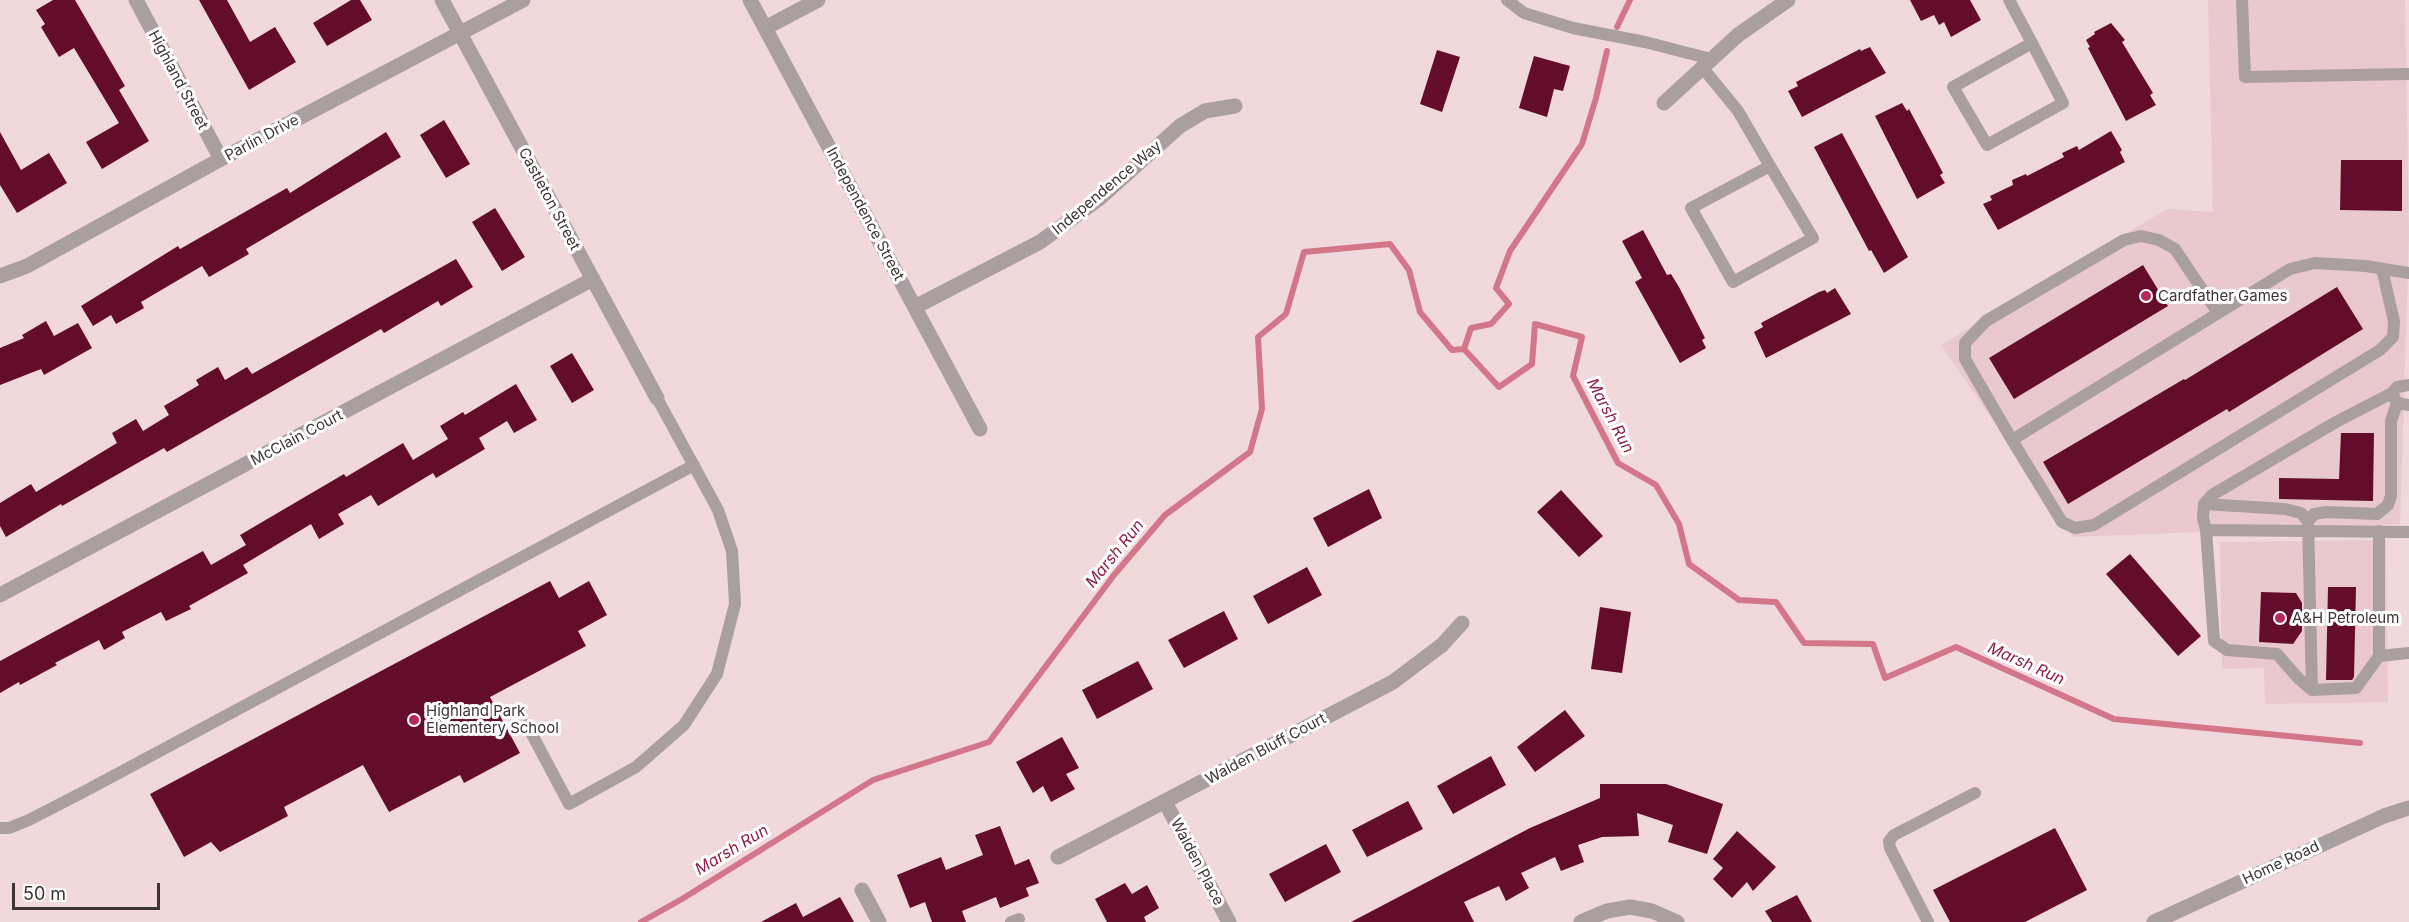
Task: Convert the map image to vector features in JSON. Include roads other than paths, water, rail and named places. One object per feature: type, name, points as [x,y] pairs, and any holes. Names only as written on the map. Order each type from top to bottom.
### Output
[{"type":"street","name":"Highland Street","points":[[135,0],[221,159]]},
{"type":"street","name":"Castleton Street","points":[[442,0],[657,398]]},
{"type":"street","name":"Parlin Drive","points":[[0,276],[27,266],[221,159],[523,0]]},
{"type":"street","name":"Independence Street","points":[[750,0],[980,429]]},
{"type":"street","points":[[765,28],[818,0]]},
{"type":"street","points":[[1664,103],[1738,35],[1788,0]]},
{"type":"street","name":"Independence Way","points":[[915,307],[1040,242],[1100,198],[1179,126],[1205,111],[1235,106]]},
{"type":"street","name":"McClain Court","points":[[0,595],[593,279]]},
{"type":"street","name":"Walden Bluff Court","points":[[1058,857],[1393,682],[1442,645],[1462,622]]},
{"type":"street","name":"Walden Place","points":[[1165,802],[1229,922]]},
{"type":"street","name":"Home Road","points":[[2154,922],[2384,816],[2409,808]]},
{"type":"street","points":[[862,890],[879,922]]},
{"type":"street","points":[[1581,922],[1607,911],[1630,907],[1653,911],[1677,922]]},
{"type":"lane","points":[[1507,0],[1524,13],[1574,28],[1644,42],[1707,63],[1738,111],[1813,238],[1733,282],[1691,208],[1770,166]]},
{"type":"lane","points":[[2009,0],[2032,43],[2063,103],[1987,145],[1953,87],[2032,43]]},
{"type":"lane","points":[[2242,0],[2245,77],[2409,74]]},
{"type":"lane","points":[[2218,313],[2175,249],[2159,240],[2141,236],[2124,240],[1986,321],[1965,343],[1965,359],[2062,522],[2075,528],[2094,525],[2380,350],[2393,337],[2394,321],[2382,269]]},
{"type":"lane","points":[[2012,440],[2290,269],[2315,263],[2409,273]]},
{"type":"lane","points":[[2312,690],[2309,527],[2314,514],[2326,512],[2377,514],[2388,505],[2391,496],[2391,421],[2400,401],[2397,387],[2409,385]]},
{"type":"lane","points":[[527,725],[569,804],[636,767],[644,760],[684,724],[717,674],[735,604],[732,551],[718,510],[657,398]]},
{"type":"lane","points":[[2379,531],[2379,656],[2356,688],[2312,690],[2277,654],[2227,650],[2214,641],[2206,530],[2203,518],[2204,504],[2212,495],[2305,440],[2400,401]]},
{"type":"lane","points":[[0,828],[9,828],[29,820],[98,785],[694,465]]},
{"type":"lane","points":[[2204,504],[2285,509],[2301,513],[2309,527]]},
{"type":"lane","points":[[2206,530],[2309,527],[2409,532]]},
{"type":"lane","points":[[2379,656],[2409,653]]},
{"type":"lane","points":[[1928,922],[1890,848],[1889,841],[1894,835],[1975,794]]},
{"type":"waterway","points":[[1617,27],[1630,0]]},
{"type":"waterway","points":[[1464,349],[1471,328],[1491,324],[1509,304],[1496,288],[1510,251],[1582,144],[1607,51]]},
{"type":"waterway","name":"Marsh Run","points":[[641,922],[873,780],[989,742],[1114,575],[1165,515],[1250,452],[1262,409],[1258,337],[1286,314],[1304,252],[1390,244],[1409,270],[1420,312],[1452,350],[1464,349],[1499,387],[1532,364],[1535,324],[1582,337],[1573,376],[1618,463],[1656,485],[1679,524],[1689,564],[1739,600],[1776,602],[1804,643],[1873,644],[1885,678],[1956,647],[2114,719],[2360,743]]},
{"type":"place","name":"Cardfather Games","points":[[2146,296]]},
{"type":"place","name":"A&H Petroleum","points":[[2280,618]]},
{"type":"place","name":"Highland Park Elementery School","points":[[414,720]]}]
